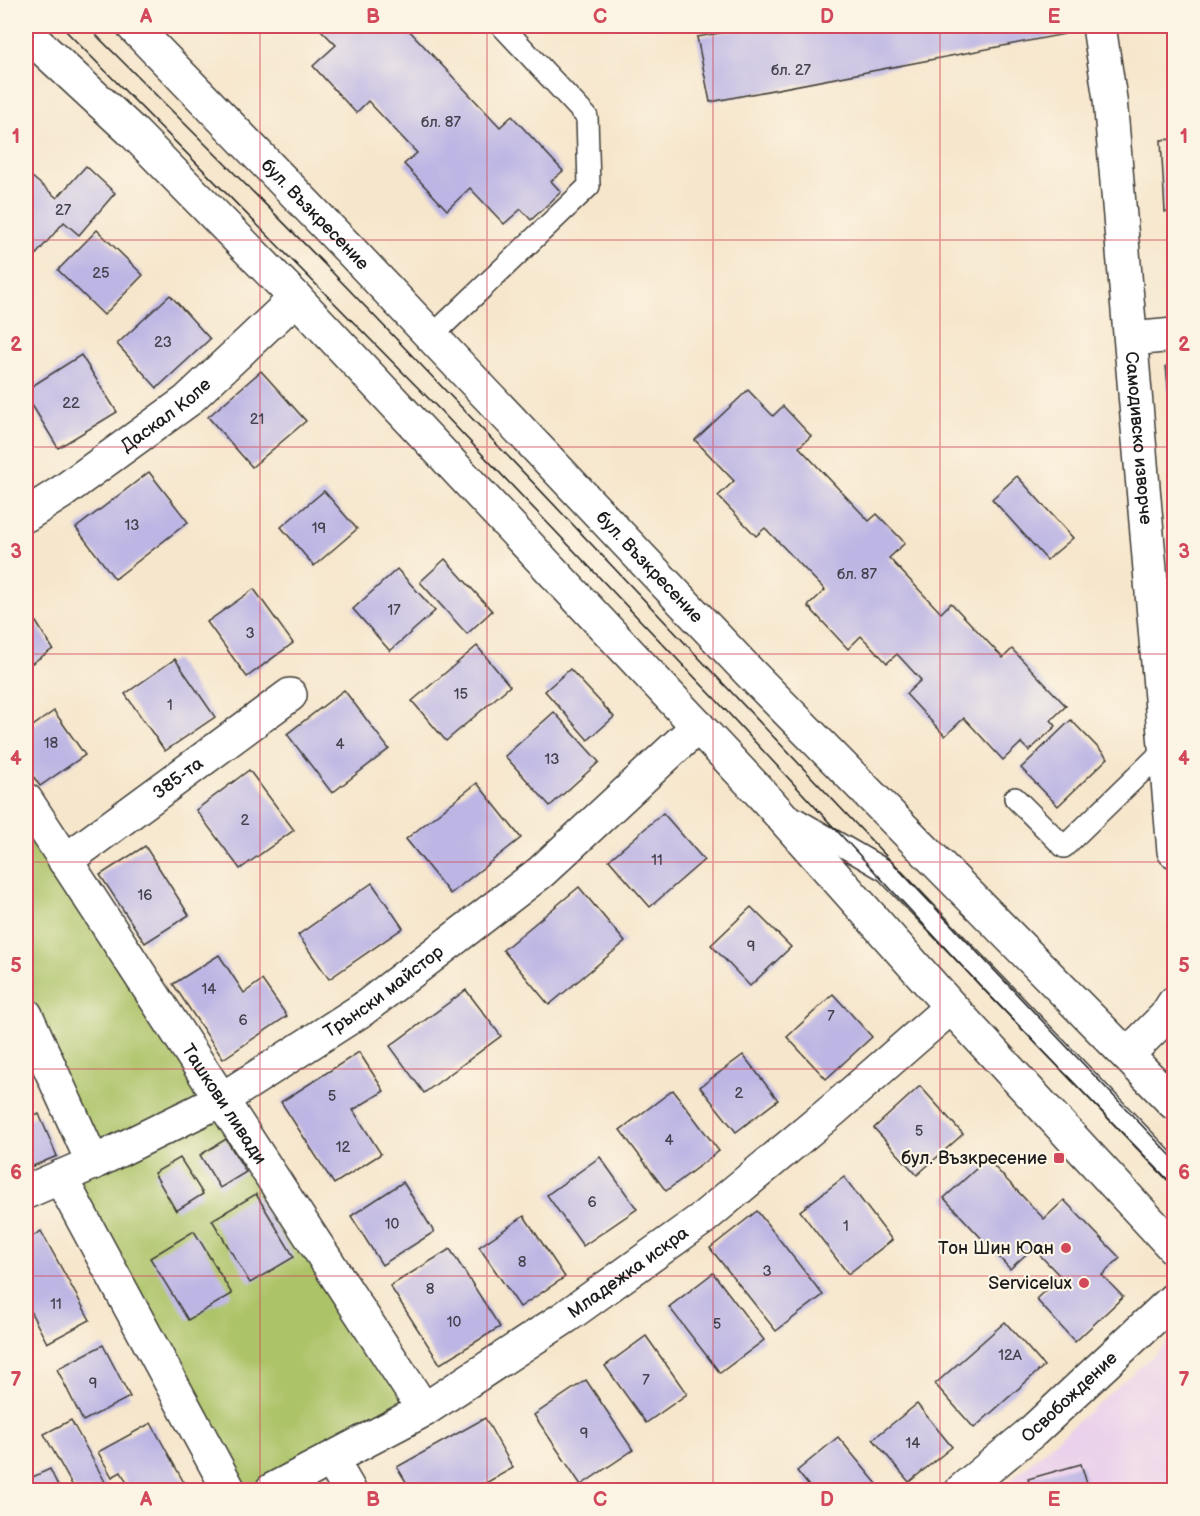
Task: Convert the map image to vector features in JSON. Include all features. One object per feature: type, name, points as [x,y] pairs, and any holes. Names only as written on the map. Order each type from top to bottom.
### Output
[{"type":"street","name":"бул. Възкресение","points":[[133,26],[432,336],[750,673],[1174,1102]]},
{"type":"street","name":"Самодивско изворче","points":[[1099,26],[1110,99],[1174,851]]},
{"type":"street","points":[[26,33],[135,134],[296,298],[768,801],[951,1007],[1174,1248]]},
{"type":"street","name":"Даскал Коле","points":[[26,515],[62,492],[187,401],[296,298]]},
{"type":"street","points":[[1131,339],[1174,335]]},
{"type":"street","name":"385-та","points":[[65,861],[290,695]]},
{"type":"street","name":"Трънски майстор","points":[[26,1192],[93,1163],[221,1100],[363,1009],[541,872],[698,726]]},
{"type":"street","name":"Ташкови ливади","points":[[26,800],[424,1410]]},
{"type":"street","points":[[1127,1055],[1165,1017],[1174,1003]]},
{"type":"street","name":"Младежка искра","points":[[272,1491],[424,1410],[567,1316],[702,1219],[833,1110],[951,1007]]},
{"type":"street","points":[[26,1015],[93,1163]]},
{"type":"street","points":[[60,1177],[229,1491]]},
{"type":"street","name":"Освобождение","points":[[962,1491],[1033,1431],[1174,1299]]},
{"type":"street","points":[[331,1459],[349,1491]]},
{"type":"lane","points":[[432,336],[589,186],[587,117],[502,26]]},
{"type":"lane","points":[[1015,798],[1064,847],[1166,748]]},
{"type":"lane","points":[[768,801],[886,871],[1174,1171]]},
{"type":"shaded area","points":[[1174,1337],[1174,1490],[999,1490]]},
{"type":"green space","points":[[26,808],[215,1099],[94,1156],[26,1010]]},
{"type":"green space","points":[[221,1100],[424,1410],[272,1490],[229,1490],[60,1177]]},
{"type":"building","points":[[317,26],[405,26],[500,127],[512,116],[563,171],[551,181],[561,192],[531,220],[521,209],[504,224],[470,188],[447,210],[404,164],[417,153],[368,101],[356,113],[313,66],[336,45]]},
{"type":"building","points":[[759,26],[1064,26],[1065,34],[710,102],[697,37]]},
{"type":"building","points":[[1174,139],[1174,212],[1165,212],[1161,140]]},
{"type":"building","points":[[86,166],[115,193],[79,235],[64,222],[26,266],[26,182],[31,176],[57,198]]},
{"type":"building","points":[[97,230],[143,275],[104,315],[58,270]]},
{"type":"building","points":[[170,295],[210,339],[157,388],[117,344]]},
{"type":"building","points":[[81,355],[117,412],[58,448],[26,395],[26,390]]},
{"type":"building","points":[[1166,366],[1174,366],[1174,433],[1173,433]]},
{"type":"building","points":[[261,371],[306,421],[252,467],[208,417]]},
{"type":"building","points":[[748,390],[773,416],[783,406],[811,436],[799,447],[869,521],[877,514],[905,543],[889,558],[941,613],[951,603],[1003,658],[1012,649],[1066,706],[1051,720],[1056,726],[1029,751],[1021,743],[1003,760],[964,718],[945,736],[906,694],[921,680],[897,654],[887,663],[861,636],[848,649],[808,606],[825,590],[765,528],[756,536],[718,496],[734,481],[695,440]]},
{"type":"building","points":[[149,472],[188,522],[115,579],[76,528]]},
{"type":"building","points":[[1017,476],[1073,538],[1047,560],[992,499]]},
{"type":"building","points":[[324,491],[357,529],[314,566],[281,527]]},
{"type":"building","points":[[445,559],[492,611],[467,634],[420,582]]},
{"type":"building","points":[[397,569],[435,611],[390,651],[353,609]]},
{"type":"building","points":[[254,589],[293,643],[247,677],[207,622]]},
{"type":"building","points":[[26,606],[53,649],[26,667]]},
{"type":"building","points":[[477,646],[510,686],[446,741],[412,701]]},
{"type":"building","points":[[175,659],[215,717],[165,751],[125,694]]},
{"type":"building","points":[[570,669],[614,717],[588,740],[545,691]]},
{"type":"building","points":[[344,690],[389,749],[332,793],[287,734]]},
{"type":"building","points":[[54,711],[85,755],[40,786],[26,766],[26,731]]},
{"type":"building","points":[[554,712],[599,762],[550,806],[505,756]]},
{"type":"building","points":[[1071,720],[1108,758],[1058,806],[1021,768]]},
{"type":"building","points":[[249,770],[294,830],[240,869],[196,810]]},
{"type":"building","points":[[477,783],[521,838],[450,894],[406,839]]},
{"type":"building","points":[[663,813],[704,860],[650,907],[609,860]]},
{"type":"building","points":[[145,846],[189,915],[145,943],[100,875]]},
{"type":"building","points":[[372,883],[403,928],[329,979],[298,935]]},
{"type":"building","points":[[579,887],[625,942],[549,1005],[503,950]]},
{"type":"building","points":[[751,907],[791,947],[750,986],[711,945]]},
{"type":"building","points":[[219,955],[244,993],[262,980],[287,1016],[223,1059],[173,984]]},
{"type":"building","points":[[466,990],[501,1036],[424,1093],[390,1046]]},
{"type":"building","points":[[833,994],[872,1037],[826,1079],[787,1037]]},
{"type":"building","points":[[359,1052],[384,1091],[353,1110],[381,1154],[334,1184],[281,1102]]},
{"type":"building","points":[[743,1055],[778,1100],[736,1132],[700,1087]]},
{"type":"building","points":[[920,1086],[963,1134],[917,1175],[874,1128]]},
{"type":"building","points":[[673,1090],[719,1151],[666,1191],[620,1130]]},
{"type":"building","points":[[39,1114],[57,1156],[26,1169],[26,1120]]},
{"type":"building","points":[[226,1139],[246,1172],[220,1188],[200,1155]]},
{"type":"building","points":[[600,1157],[637,1209],[583,1246],[547,1195]]},
{"type":"building","points":[[180,1158],[203,1194],[176,1211],[154,1173]]},
{"type":"building","points":[[987,1159],[1044,1219],[1064,1200],[1120,1258],[1102,1275],[1123,1297],[1075,1342],[1036,1299],[1060,1276],[1033,1248],[1010,1269],[944,1198]]},
{"type":"building","points":[[844,1177],[892,1240],[848,1274],[800,1211]]},
{"type":"building","points":[[403,1182],[434,1232],[382,1265],[351,1216]]},
{"type":"building","points":[[256,1194],[294,1257],[250,1283],[212,1220]]},
{"type":"building","points":[[757,1211],[823,1295],[776,1331],[710,1248]]},
{"type":"building","points":[[524,1216],[565,1277],[520,1307],[479,1247]]},
{"type":"building","points":[[41,1231],[90,1320],[47,1343],[26,1303],[26,1240]]},
{"type":"building","points":[[194,1231],[232,1294],[188,1320],[150,1258]]},
{"type":"building","points":[[450,1249],[500,1327],[440,1364],[390,1286]]},
{"type":"building","points":[[713,1273],[764,1340],[720,1373],[669,1307]]},
{"type":"building","points":[[1005,1322],[1044,1366],[974,1428],[935,1384]]},
{"type":"building","points":[[646,1336],[687,1394],[646,1423],[605,1366]]},
{"type":"building","points":[[103,1345],[130,1397],[83,1421],[57,1369]]},
{"type":"building","points":[[586,1380],[633,1450],[581,1485],[534,1415]]},
{"type":"building","points":[[917,1404],[952,1447],[909,1482],[873,1439]]},
{"type":"building","points":[[485,1418],[513,1468],[473,1490],[411,1490],[397,1467]]},
{"type":"building","points":[[71,1420],[109,1489],[75,1490],[44,1434]]},
{"type":"building","points":[[151,1423],[188,1490],[131,1490],[121,1472],[112,1477],[98,1452]]},
{"type":"building","points":[[838,1437],[882,1490],[812,1490],[797,1471]]},
{"type":"building","points":[[1081,1464],[1089,1490],[1032,1490],[1028,1479]]},
{"type":"building","points":[[50,1469],[60,1490],[26,1490],[26,1480]]},
{"type":"tram line","points":[[61,26],[439,409],[719,703],[984,990],[1174,1186]]},
{"type":"tram line","points":[[87,26],[332,272],[1174,1159]]},
{"type":"place","name":"бул. Възкресение","points":[[1059,1158]]},
{"type":"place","name":"Тон Шин Юан","points":[[1066,1248]]},
{"type":"place","name":"Servicelux","points":[[1084,1283]]}]
